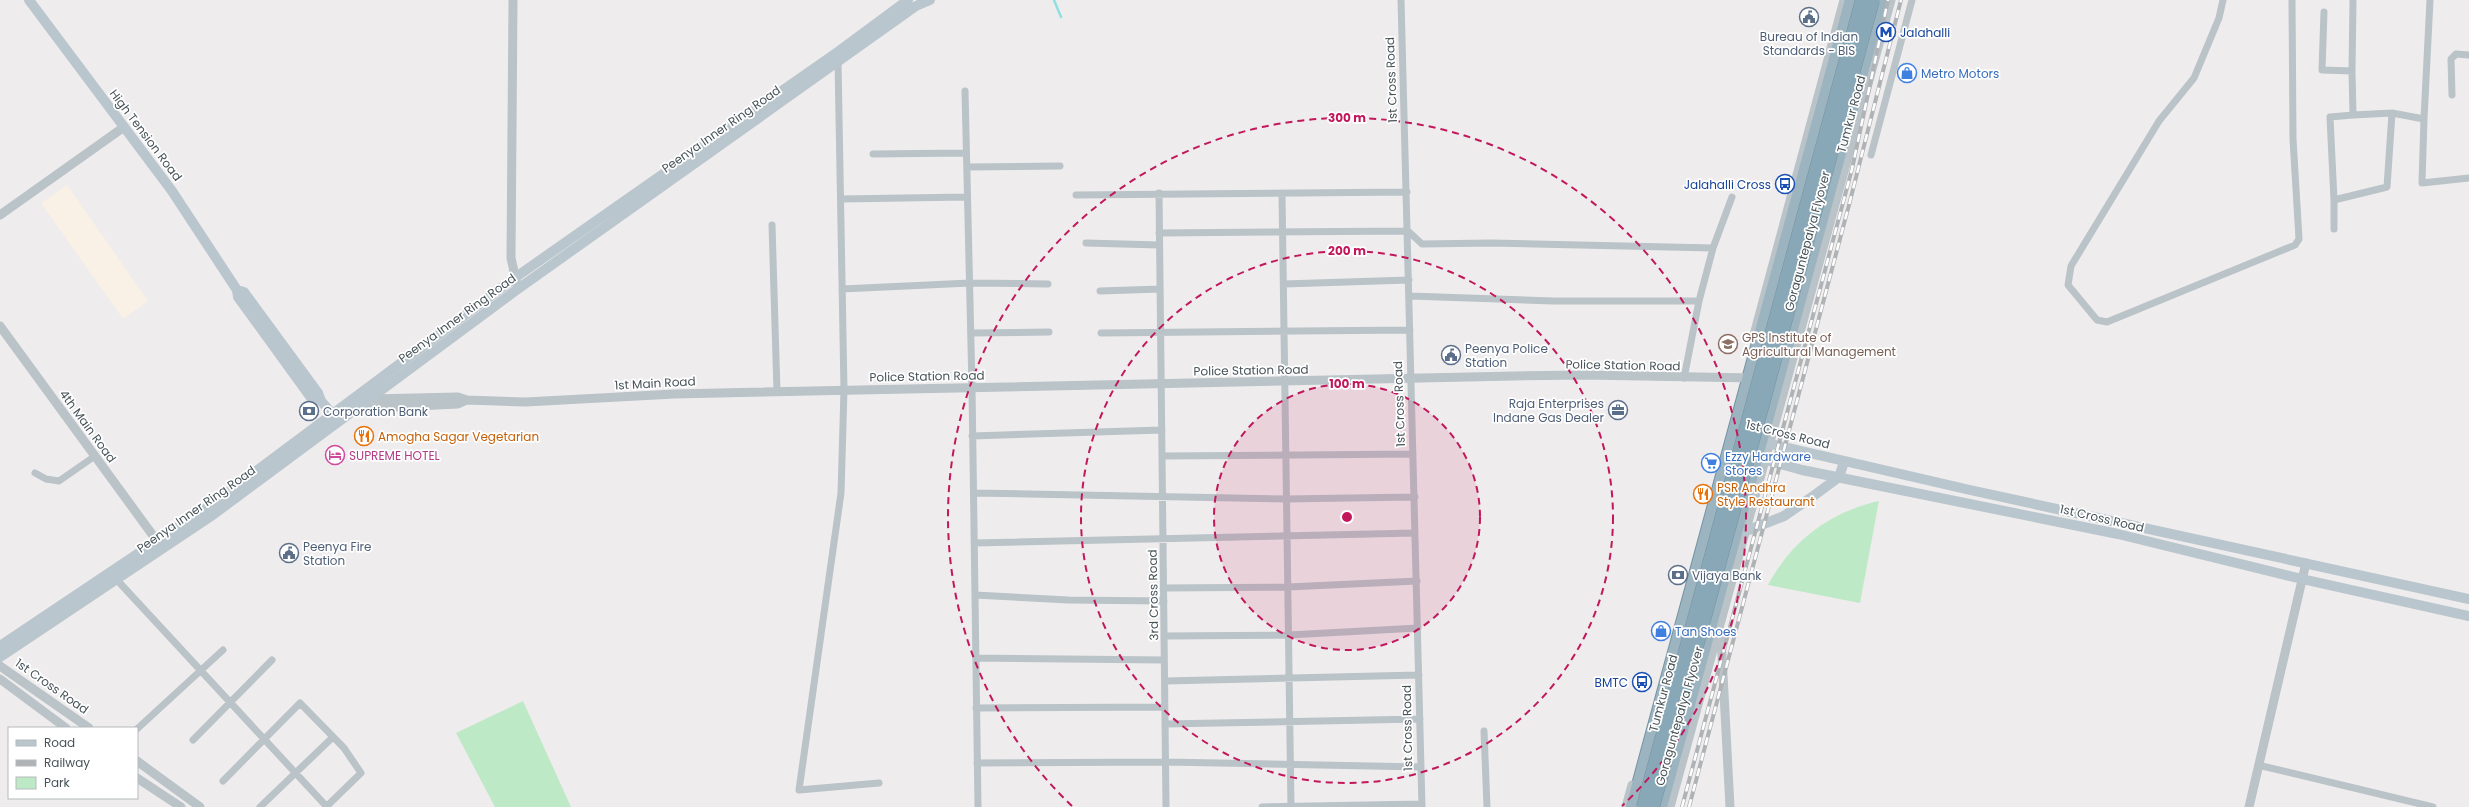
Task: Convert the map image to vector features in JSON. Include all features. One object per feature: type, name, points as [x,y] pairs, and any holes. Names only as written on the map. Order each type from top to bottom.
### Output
[{"type":"highway","name":"Tumkur Road","points":[[1632,807],[1733,434],[1746,376],[1851,0]]},
{"type":"highway","name":"Goraguntepalya Flyover","points":[[1643,807],[1862,0]]},
{"type":"highway","name":"Goraguntepalya Flyover","points":[[1653,807],[1873,0]]},
{"type":"highway","name":"Tumkur Road","points":[[1661,807],[1766,443],[1777,384],[1882,0]]},
{"type":"main road","name":"High Tension Road","points":[[29,0],[172,191],[237,290],[238,297],[312,399],[321,400],[332,414],[341,422]]},
{"type":"main road","name":"Peenya Inner Ring Road","points":[[0,646],[212,504],[332,414],[353,405],[529,267],[839,51],[908,0]]},
{"type":"main road","name":"Peenya Inner Ring Road","points":[[366,395],[531,280],[916,6],[930,0]]},
{"type":"main road","points":[[529,267],[531,280]]},
{"type":"main road","name":"Peenya Inner Ring Road","points":[[0,657],[214,514],[341,422],[353,405]]},
{"type":"main road","name":"1st Cross Road","points":[[1733,434],[1844,462],[2469,599]]},
{"type":"main road","name":"1st Cross Road","points":[[1729,449],[1761,460],[2111,532],[2302,579],[2469,616]]},
{"type":"main road","points":[[1746,531],[1784,516],[1839,477],[1844,462]]},
{"type":"street","points":[[513,0],[511,250],[518,289]]},
{"type":"street","name":"1st Cross Road","points":[[1402,0],[1422,806]]},
{"type":"street","points":[[1626,807],[1746,376],[1844,0]]},
{"type":"street","points":[[1766,443],[1891,0]]},
{"type":"street","points":[[1871,155],[1912,0]]},
{"type":"street","points":[[2223,0],[2194,78],[2159,122],[2071,266],[2068,285],[2097,320],[2107,322],[2295,245],[2299,240],[2293,139],[2292,0]]},
{"type":"street","points":[[2353,0],[2353,115]]},
{"type":"street","points":[[2430,0],[2422,183],[2469,178]]},
{"type":"street","points":[[2324,12],[2322,70],[2352,72]]},
{"type":"street","points":[[2452,95],[2452,59],[2456,54],[2469,55]]},
{"type":"street","points":[[838,62],[844,390],[841,494],[799,790],[879,783]]},
{"type":"street","points":[[965,91],[975,543],[978,807]]},
{"type":"street","points":[[2334,229],[2330,117],[2392,113],[2424,119]]},
{"type":"street","points":[[2334,200],[2387,187],[2392,113]]},
{"type":"street","points":[[0,215],[124,127]]},
{"type":"street","points":[[873,154],[966,153]]},
{"type":"street","points":[[967,167],[1060,166]]},
{"type":"street","points":[[1076,195],[1159,193],[1282,194],[1407,192]]},
{"type":"street","name":"3rd Cross Road","points":[[1159,193],[1166,807]]},
{"type":"street","points":[[1282,194],[1291,807]]},
{"type":"street","points":[[841,199],[967,197]]},
{"type":"street","points":[[1684,378],[1699,301],[1713,248],[1732,197]]},
{"type":"street","points":[[772,226],[777,392]]},
{"type":"street","points":[[1159,233],[1408,231],[1422,244],[1492,243],[1713,248]]},
{"type":"street","points":[[1086,243],[1160,245]]},
{"type":"street","points":[[1284,284],[1409,280]]},
{"type":"street","points":[[842,289],[970,283],[1048,284]]},
{"type":"street","points":[[1100,291],[1160,289]]},
{"type":"street","points":[[1410,296],[1553,301],[1699,301]]},
{"type":"street","name":"4th Main Road","points":[[0,326],[157,541]]},
{"type":"street","points":[[1101,333],[1284,333],[1410,330]]},
{"type":"street","points":[[971,333],[1050,332]]},
{"type":"street","name":"Police Station Road","points":[[844,390],[1585,375],[1684,378],[1746,376],[1777,384]]},
{"type":"street","name":"1st Main Road","points":[[366,395],[458,397],[467,400],[526,402],[674,394],[844,390]]},
{"type":"street","name":"1st Main Road","points":[[353,405],[458,404],[467,400]]},
{"type":"street","points":[[972,436],[1162,430]]},
{"type":"street","points":[[1163,456],[1414,454]]},
{"type":"street","points":[[35,473],[46,479],[58,481],[95,456]]},
{"type":"street","points":[[1670,807],[1746,531],[1761,460]]},
{"type":"street","points":[[974,493],[1286,499],[1414,497]]},
{"type":"street","points":[[975,543],[1067,543],[1163,538],[1415,533]]},
{"type":"street","points":[[2249,807],[2306,563]]},
{"type":"street","points":[[116,580],[201,672],[265,738],[326,807],[361,774],[334,737],[300,703],[265,738],[223,782]]},
{"type":"street","points":[[1164,588],[1288,586],[1417,581]]},
{"type":"street","points":[[975,595],[1068,600],[1164,601]]},
{"type":"street","points":[[1164,636],[1289,635],[1418,628]]},
{"type":"street","points":[[1720,629],[1730,807]]},
{"type":"street","points":[[138,729],[224,650]]},
{"type":"street","points":[[976,658],[1164,660]]},
{"type":"street","points":[[193,740],[272,660]]},
{"type":"street","name":"1st Cross Road","points":[[0,666],[88,727]]},
{"type":"street","points":[[1165,681],[1419,675]]},
{"type":"street","points":[[0,679],[65,727]]},
{"type":"street","points":[[976,708],[1165,707]]},
{"type":"street","points":[[1165,724],[1420,719]]},
{"type":"street","points":[[1484,731],[1487,807]]},
{"type":"street","points":[[260,807],[298,774],[334,737]]},
{"type":"street","points":[[138,762],[200,807]]},
{"type":"street","points":[[977,763],[1166,762],[1421,767]]},
{"type":"street","points":[[2258,765],[2434,807]]},
{"type":"street","points":[[138,779],[181,807]]},
{"type":"street","points":[[1262,807],[1422,806]]},
{"type":"shaded area","points":[[67,185],[148,301],[123,319],[41,203]]},
{"type":"green space","points":[[1879,501],[1860,603],[1768,585],[1789,554],[1814,530],[1844,512]]},
{"type":"green space","points":[[523,701],[571,807],[495,807],[456,733]]},
{"type":"waterway","points":[[1054,0],[1061,17]]},
{"type":"railway","points":[[1682,807],[1852,169],[1888,0]]},
{"type":"railway","points":[[1689,807],[1849,205],[1901,0]]},
{"type":"place","name":"Bureau of Indian Standards - BIS","points":[[1809,17]]},
{"type":"place","name":"Jalahalli","points":[[1886,32]]},
{"type":"place","name":"Metro Motors","points":[[1907,73]]},
{"type":"place","name":"Jalahalli Cross","points":[[1785,184]]},
{"type":"place","name":"GPS Institute of Agricultural Management","points":[[1728,344]]},
{"type":"place","name":"Peenya Police Station","points":[[1451,355]]},
{"type":"place","name":"Raja Enterprises Indane Gas Dealer","points":[[1618,410]]},
{"type":"place","name":"Corporation Bank","points":[[309,411]]},
{"type":"place","name":"Amogha Sagar Vegetarian","points":[[364,436]]},
{"type":"place","name":"SUPREME HOTEL","points":[[335,455]]},
{"type":"place","name":"Ezzy Hardware Stores","points":[[1711,463]]},
{"type":"place","name":"PSR Andhra Style Restaurant","points":[[1703,494]]},
{"type":"place","name":"Peenya Fire Station","points":[[289,553]]},
{"type":"place","name":"Vijaya Bank","points":[[1678,575]]},
{"type":"place","name":"Tan Shoes","points":[[1661,631]]},
{"type":"place","name":"BMTC","points":[[1642,682]]}]
